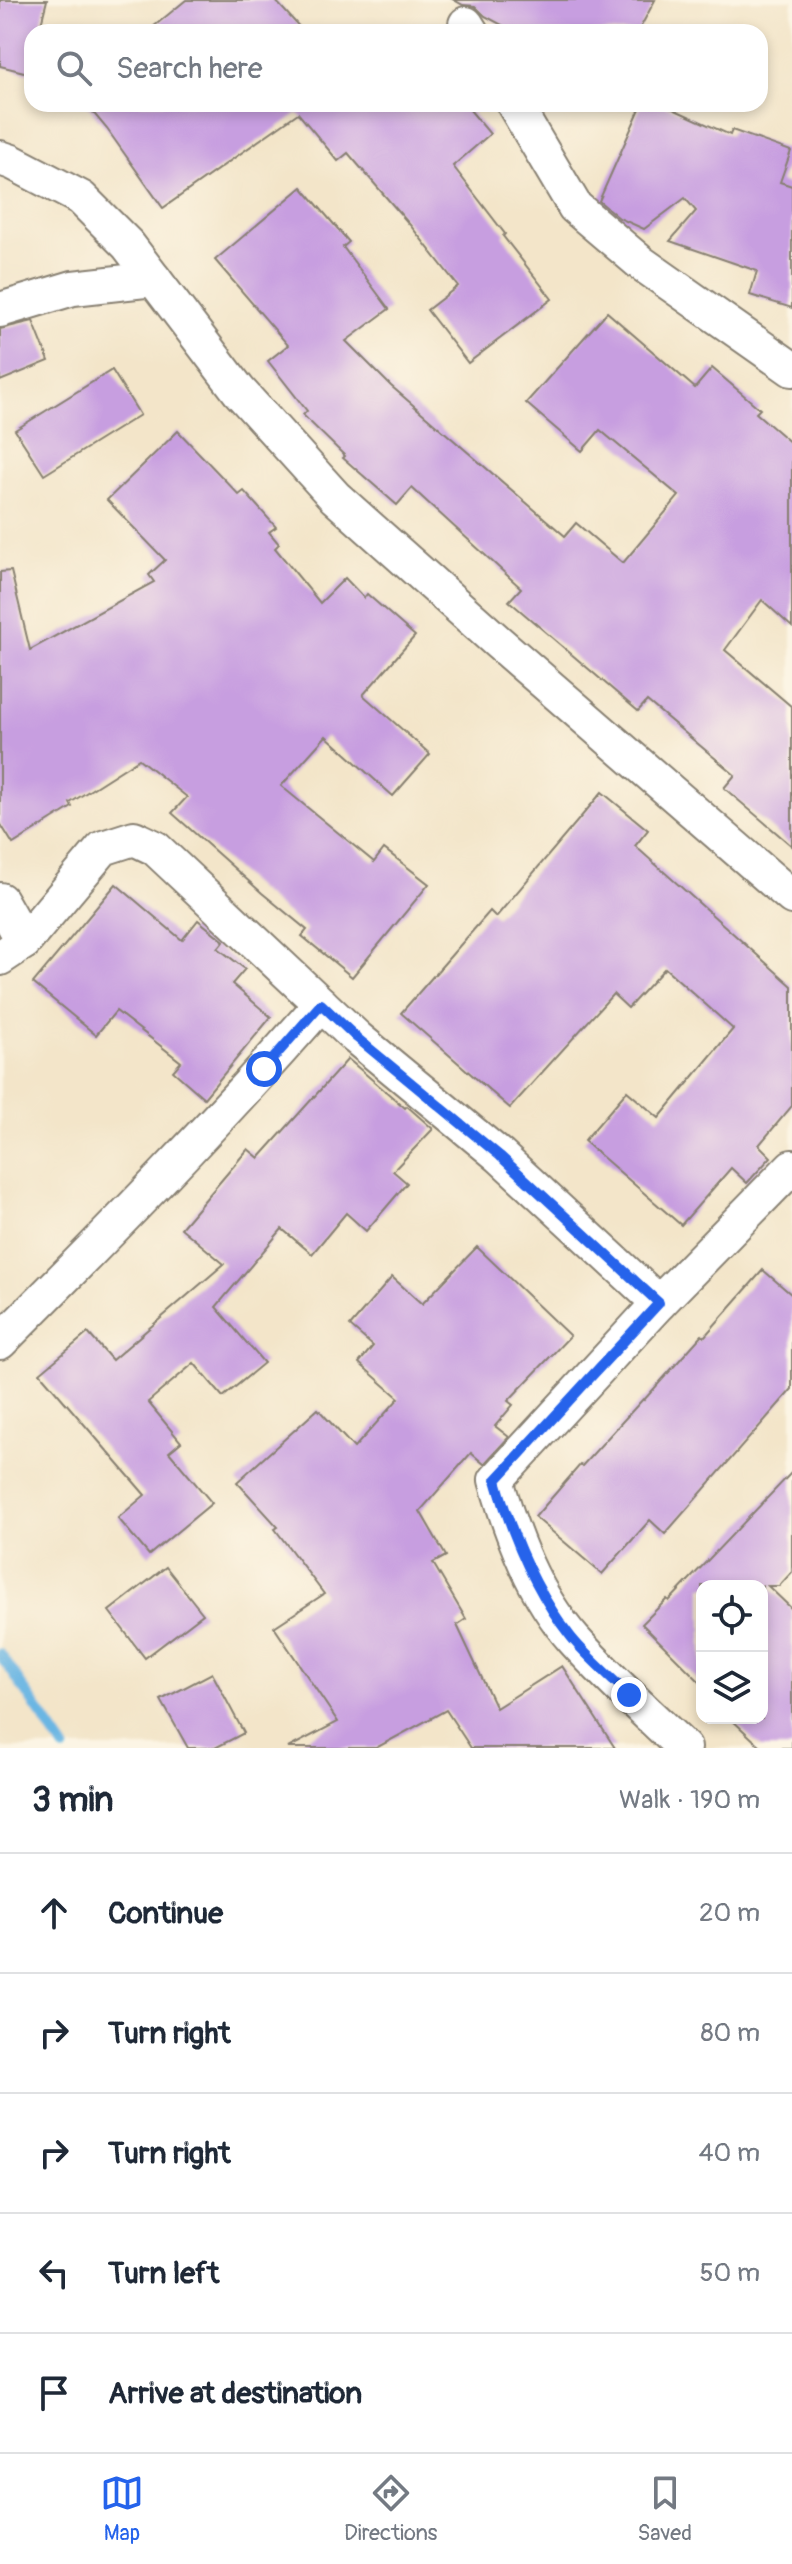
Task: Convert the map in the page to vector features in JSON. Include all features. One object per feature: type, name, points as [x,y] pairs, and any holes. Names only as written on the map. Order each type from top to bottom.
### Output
[{"type":"street","points":[[519,112],[575,207],[641,263],[792,369]]},
{"type":"street","points":[[0,158],[81,198],[128,245],[239,391],[335,497],[792,897]]},
{"type":"street","points":[[0,310],[73,288],[154,279]]},
{"type":"street","points":[[12,950],[103,848],[134,838],[155,848],[357,1038],[500,1156],[659,1303]]},
{"type":"street","points":[[0,900],[12,950]]},
{"type":"street","points":[[0,1342],[116,1225],[264,1069],[321,1004]]},
{"type":"street","points":[[684,1748],[572,1638],[518,1549],[496,1480],[659,1303],[792,1167]]},
{"type":"building","points":[[0,0],[47,0],[41,24],[24,24],[24,72],[0,66]]},
{"type":"building","points":[[186,0],[275,0],[297,24],[157,24]]},
{"type":"building","points":[[454,0],[655,0],[642,24],[500,24],[475,6]]},
{"type":"building","points":[[93,112],[472,112],[490,134],[453,166],[552,299],[468,363],[427,310],[458,286],[348,153],[338,161],[298,113],[163,208]]},
{"type":"building","points":[[638,112],[680,112],[730,135],[732,130],[791,151],[780,182],[792,186],[792,308],[750,295],[757,271],[670,241],[696,211],[685,198],[644,229],[619,218],[599,201]]},
{"type":"building","points":[[302,187],[349,242],[343,247],[389,309],[346,341],[391,386],[565,536],[576,523],[623,563],[679,496],[600,430],[582,451],[526,403],[607,312],[695,388],[712,368],[760,409],[756,413],[792,444],[792,627],[762,600],[725,650],[792,707],[792,846],[724,788],[735,775],[647,701],[638,711],[509,601],[521,588],[412,488],[397,505],[343,458],[345,456],[303,415],[307,411],[268,361],[288,345],[215,260]]},
{"type":"building","points":[[33,321],[49,361],[0,381],[0,329]]},
{"type":"building","points":[[112,370],[140,415],[44,475],[15,430]]},
{"type":"building","points":[[178,431],[239,495],[244,491],[276,527],[269,532],[279,544],[275,548],[320,603],[345,578],[364,598],[367,594],[415,636],[363,695],[430,754],[393,796],[326,736],[281,786],[374,862],[384,849],[429,884],[352,977],[302,936],[307,930],[172,813],[187,797],[139,759],[13,844],[0,823],[0,572],[11,571],[30,650],[154,582],[149,575],[165,560],[107,500]]},
{"type":"building","points":[[602,792],[648,830],[635,846],[792,986],[792,1106],[759,1145],[771,1157],[747,1183],[731,1168],[681,1225],[584,1141],[627,1091],[659,1118],[733,1029],[665,968],[628,1008],[613,994],[510,1108],[401,1013],[490,911],[496,917]]},
{"type":"building","points":[[116,884],[182,940],[198,920],[224,941],[218,948],[245,969],[232,984],[271,1017],[204,1098],[173,1071],[181,1062],[116,1011],[96,1035],[33,983]]},
{"type":"building","points":[[348,1059],[433,1129],[393,1171],[407,1183],[366,1231],[346,1213],[312,1254],[282,1229],[216,1307],[264,1363],[223,1397],[194,1363],[148,1402],[181,1442],[169,1452],[212,1503],[149,1555],[118,1518],[145,1495],[40,1373],[88,1333],[112,1360],[224,1264],[181,1228],[248,1149],[259,1158]]},
{"type":"building","points":[[477,1247],[570,1336],[508,1401],[513,1405],[495,1426],[509,1437],[484,1464],[471,1453],[420,1511],[446,1556],[433,1563],[466,1619],[457,1625],[496,1708],[562,1666],[615,1748],[471,1748],[446,1710],[376,1748],[288,1748],[338,1722],[274,1627],[324,1594],[275,1529],[278,1527],[237,1482],[318,1409],[354,1448],[399,1398],[359,1363],[373,1346],[350,1326],[392,1277],[422,1304]]},
{"type":"building","points":[[763,1270],[792,1295],[792,1389],[665,1534],[650,1520],[602,1574],[535,1517]]},
{"type":"building","points":[[792,1472],[792,1572],[779,1586],[768,1586],[768,1580],[696,1580],[696,1678],[642,1624],[667,1599],[669,1601]]},
{"type":"building","points":[[166,1567],[203,1614],[145,1658],[109,1611]]},
{"type":"building","points":[[768,1586],[792,1609],[792,1748],[762,1748],[736,1724],[768,1724]]},
{"type":"building","points":[[212,1673],[244,1733],[215,1748],[188,1748],[161,1700]]},
{"type":"waterway","points":[[0,1654],[64,1748]]},
{"type":"route","points":[[264,1069],[321,1004],[357,1038],[500,1156],[659,1303],[496,1480],[518,1549],[545,1598],[572,1638],[629,1695]]}]
